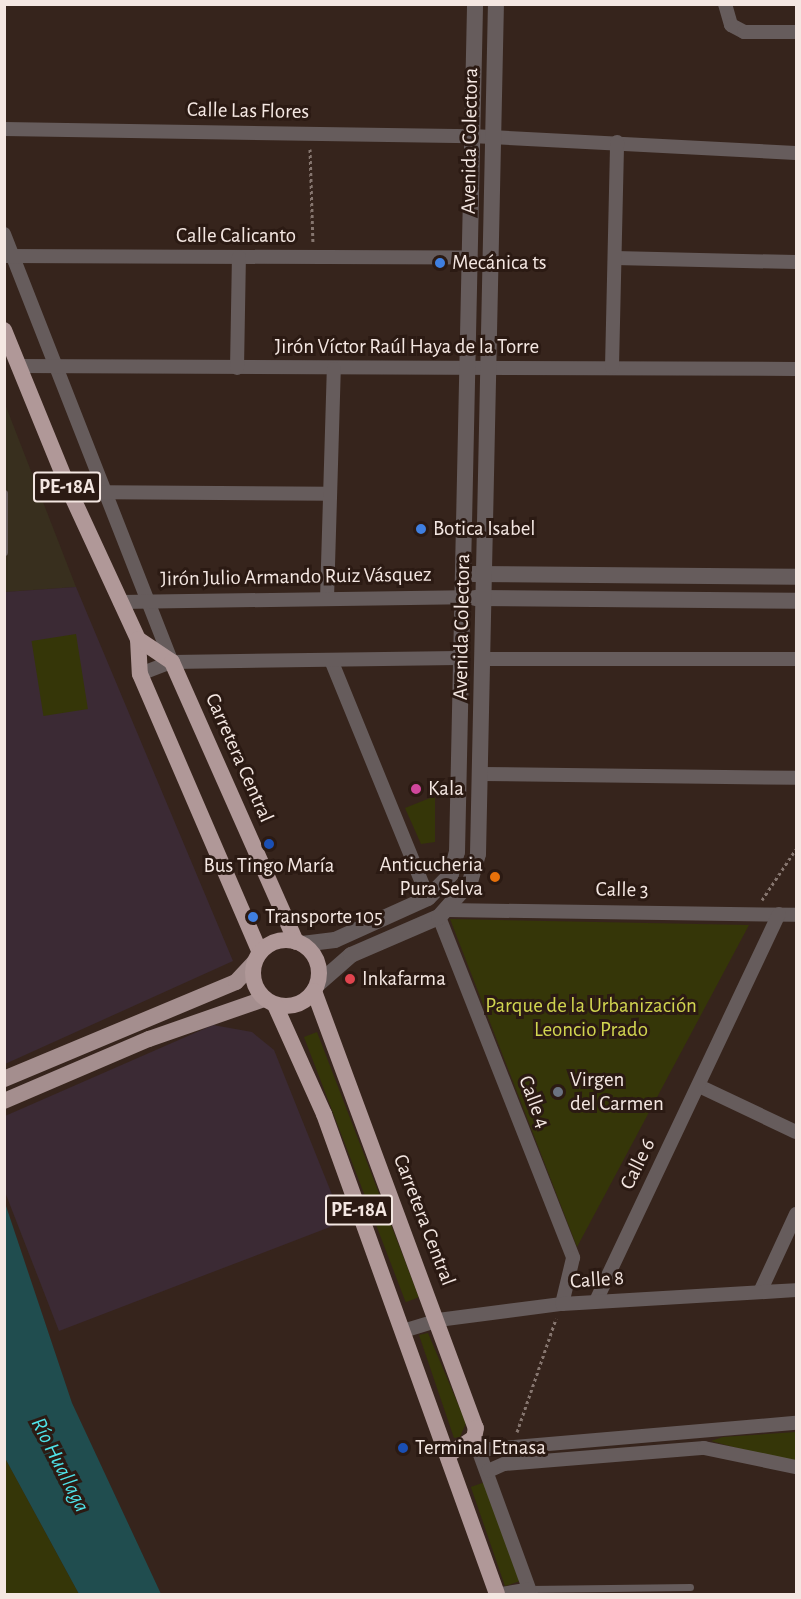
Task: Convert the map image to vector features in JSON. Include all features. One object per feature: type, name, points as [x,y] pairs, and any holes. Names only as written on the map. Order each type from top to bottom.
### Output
[{"type":"highway","name":"PE-18A","points":[[4,330],[70,492],[138,639],[140,674],[257,958]]},
{"type":"highway","name":"PE-18A","points":[[138,639],[172,662]]},
{"type":"highway","name":"Carretera Central","points":[[172,662],[299,943]]},
{"type":"highway","points":[[283,940],[299,943],[317,961],[316,987],[297,1005],[270,1002],[253,976],[257,958],[283,940]]},
{"type":"highway","name":"Carretera Central","points":[[316,987],[476,1428],[476,1444]]},
{"type":"highway","name":"PE-18A","points":[[270,1002],[324,1114],[497,1594]]},
{"type":"highway","points":[[448,1454],[476,1444]]},
{"type":"main road","points":[[4,1079],[236,982],[257,958]]},
{"type":"main road","points":[[4,1101],[76,1073],[149,1039],[270,1002]]},
{"type":"street","name":"Avenida Colectora","points":[[299,943],[335,940],[428,898],[451,874],[457,852],[458,658],[462,597],[466,258],[475,4]]},
{"type":"street","name":"Avenida Colectora","points":[[316,987],[351,955],[443,913],[470,882],[478,854],[482,774],[491,138],[496,4]]},
{"type":"street","points":[[725,4],[731,26],[744,32],[796,32]]},
{"type":"street","name":"Calle Las Flores","points":[[4,129],[472,136],[796,153]]},
{"type":"street","points":[[612,367],[617,142]]},
{"type":"street","points":[[4,234],[9,256],[172,662]]},
{"type":"street","name":"Calle Calicanto","points":[[9,256],[466,258]]},
{"type":"street","points":[[237,368],[239,257]]},
{"type":"street","points":[[615,258],[796,262]]},
{"type":"street","name":"Jirón Víctor Raúl Haya de la Torre","points":[[18,366],[465,370],[612,367],[796,369]]},
{"type":"street","points":[[327,599],[334,369]]},
{"type":"street","points":[[70,492],[104,490],[330,494]]},
{"type":"street","name":"Jirón Julio Armando Ruiz Vásquez","points":[[462,573],[796,577]]},
{"type":"street","points":[[689,599],[691,576]]},
{"type":"street","name":"Jirón Julio Armando Ruiz Vásquez","points":[[120,602],[462,597],[796,601]]},
{"type":"street","points":[[140,674],[172,662],[458,658]]},
{"type":"street","points":[[484,659],[796,659]]},
{"type":"street","points":[[331,660],[428,898]]},
{"type":"street","points":[[482,774],[796,778]]},
{"type":"street","name":"Calle 3","points":[[443,913],[796,915]]},
{"type":"street","name":"Calle 4","points":[[443,913],[573,1258],[562,1304]]},
{"type":"street","name":"Calle 6","points":[[596,1301],[779,914]]},
{"type":"street","points":[[699,1086],[796,1132]]},
{"type":"street","points":[[760,1292],[796,1214]]},
{"type":"street","name":"Calle 8","points":[[403,1330],[438,1320],[562,1304],[796,1290]]},
{"type":"street","points":[[502,1594],[530,1592],[488,1471],[476,1444],[512,1446],[796,1423]]},
{"type":"street","points":[[488,1471],[504,1464],[704,1448],[796,1467]]},
{"type":"lane","points":[[4,493],[4,552]]},
{"type":"lane","points":[[530,1592],[690,1587]]},
{"type":"path","points":[[310,133],[314,258]]},
{"type":"path","points":[[752,914],[796,849]]},
{"type":"path","points":[[512,1446],[562,1304]]},
{"type":"shaded area","points":[[5,404],[76,587],[5,592]]},
{"type":"shaded area","points":[[76,587],[233,961],[5,1064],[5,592]]},
{"type":"shaded area","points":[[213,1025],[252,1032],[274,1050],[343,1222],[59,1331],[5,1192],[5,1116]]},
{"type":"green space","points":[[76,634],[88,709],[43,716],[32,641]]},
{"type":"green space","points":[[435,796],[435,842],[421,844],[405,808]]},
{"type":"green space","name":"Parque de la Urbanización Leoncio Prado","points":[[450,919],[749,925],[577,1247]]},
{"type":"green space","points":[[317,1032],[419,1297],[406,1302],[304,1037]]},
{"type":"green space","points":[[428,1333],[466,1423],[460,1437],[454,1438],[419,1335]]},
{"type":"green space","points":[[796,1432],[796,1464],[711,1441],[723,1437]]},
{"type":"green space","points":[[5,1458],[79,1594],[5,1594]]},
{"type":"green space","points":[[485,1482],[519,1581],[505,1586],[471,1487]]},
{"type":"water","name":"Río Huallaga","points":[[5,1203],[72,1403],[161,1594],[79,1594],[5,1458]]},
{"type":"place","name":"Mecánica ts","points":[[440,263]]},
{"type":"place","name":"Botica Isabel","points":[[421,529]]},
{"type":"place","name":"Kala","points":[[416,789]]},
{"type":"place","name":"Bus Tingo María","points":[[269,844]]},
{"type":"place","name":"Anticucheria Pura Selva","points":[[495,877]]},
{"type":"place","name":"Transporte 105","points":[[253,917]]},
{"type":"place","name":"Inkafarma","points":[[350,979]]},
{"type":"place","name":"Virgen del Carmen","points":[[558,1092]]},
{"type":"place","name":"Terminal Etnasa","points":[[403,1448]]}]
